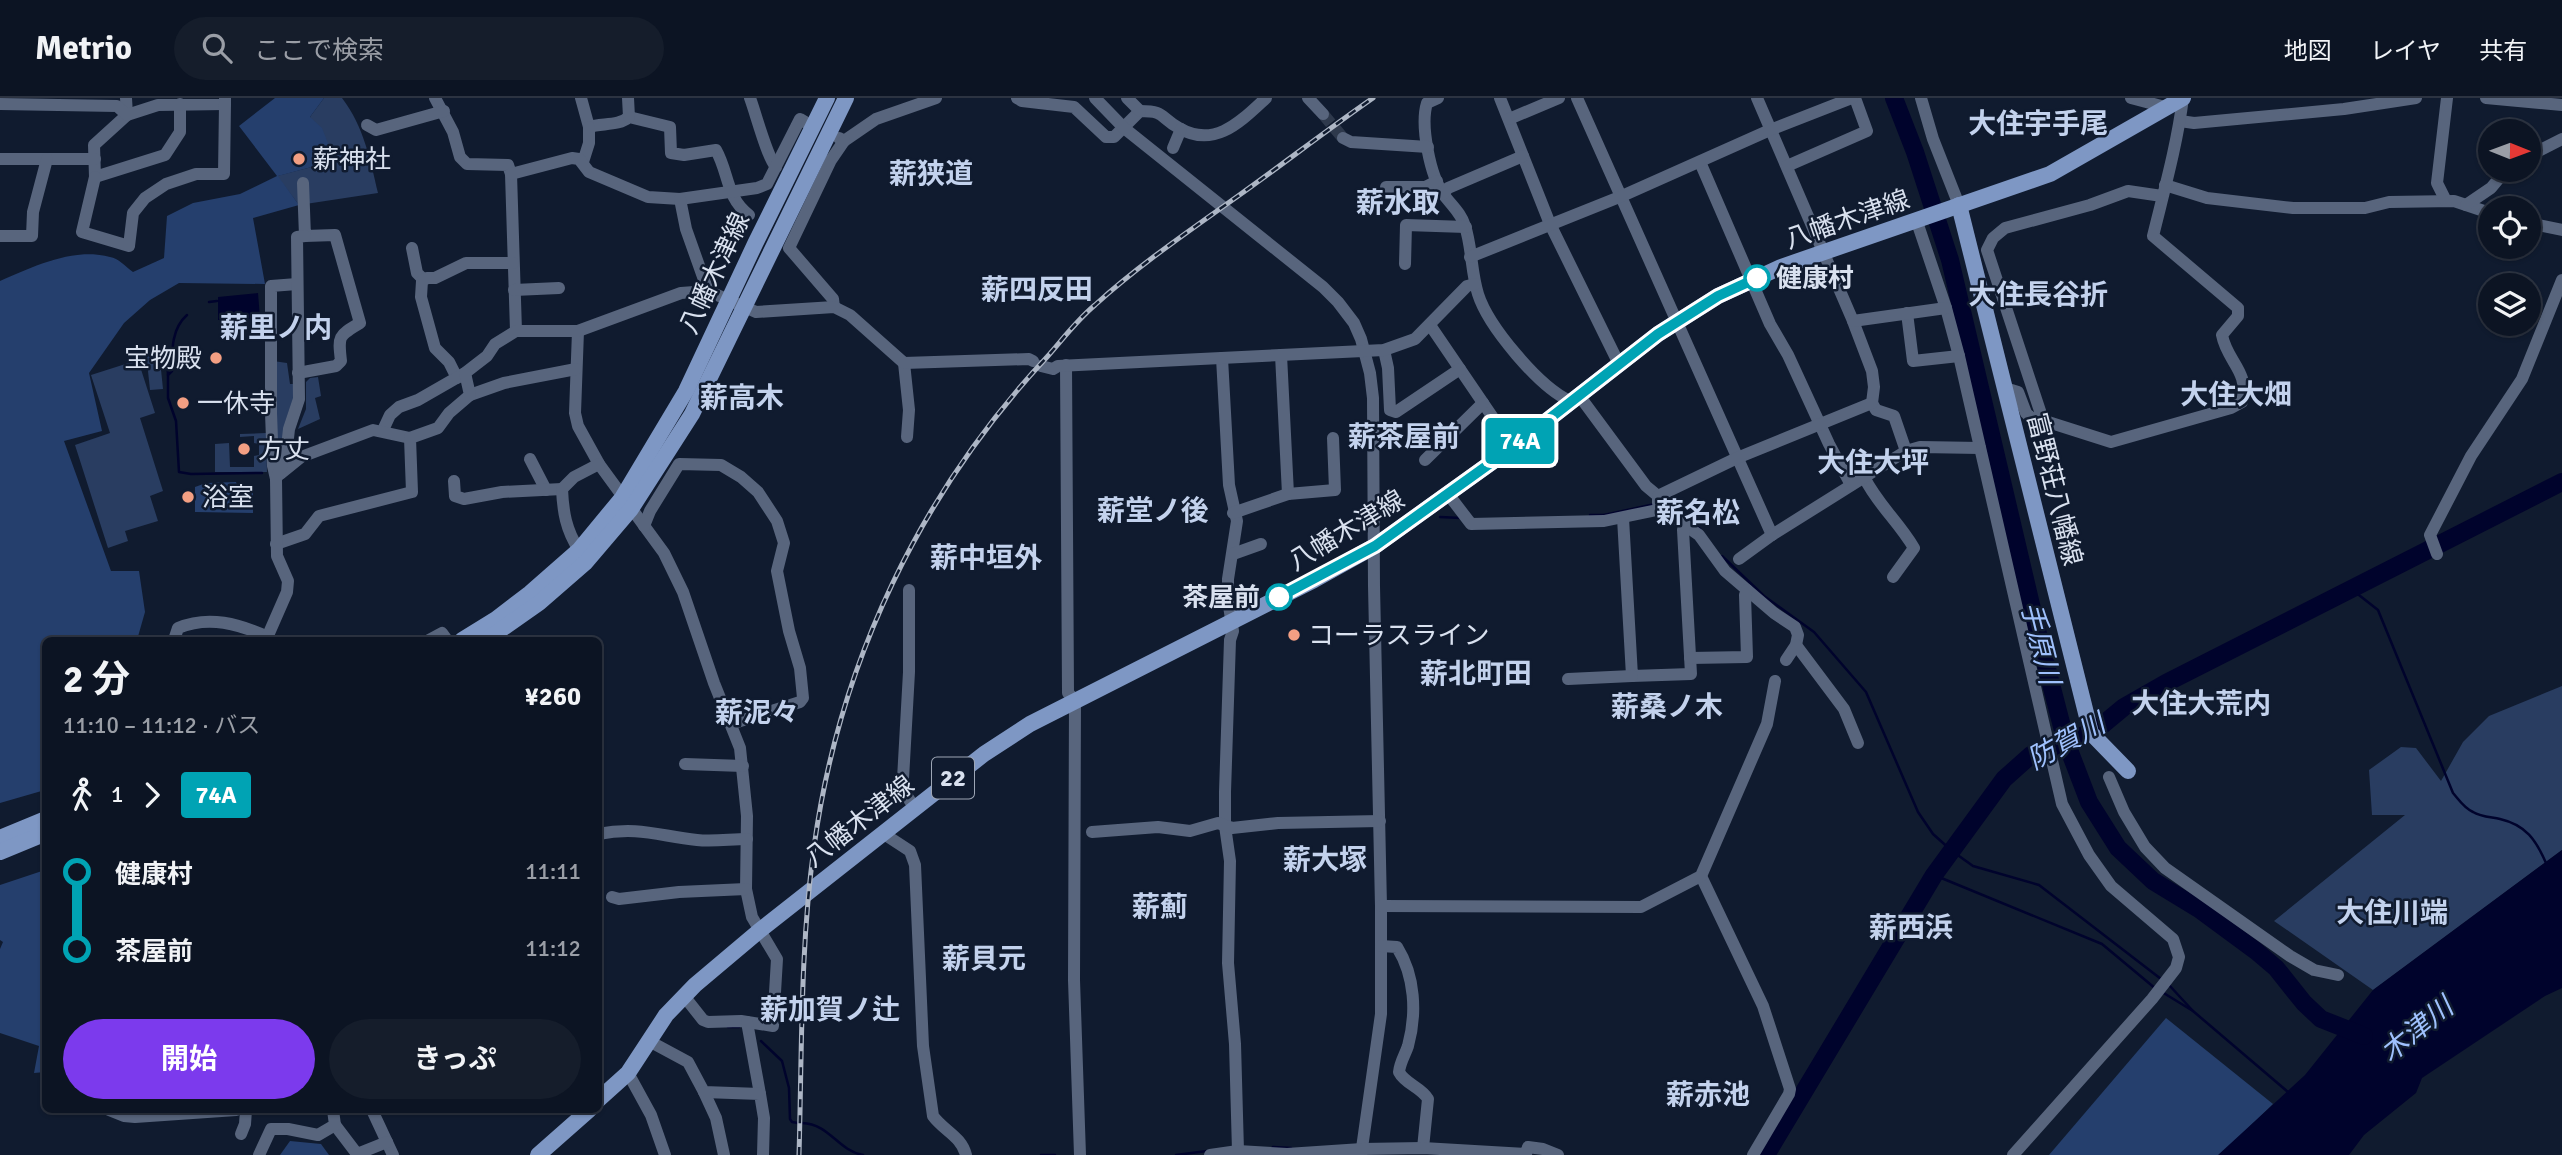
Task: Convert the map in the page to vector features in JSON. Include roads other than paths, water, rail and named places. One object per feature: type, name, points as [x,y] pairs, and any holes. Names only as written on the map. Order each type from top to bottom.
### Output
[{"type":"main road","name":"八幡木津線","points":[[490,637],[539,603],[585,563],[692,414],[736,303],[827,98]]},
{"type":"main road","name":"八幡木津線","points":[[736,303],[846,98]]},
{"type":"main road","name":"八幡木津線","points":[[602,1096],[628,1073],[666,1015],[684,996],[759,931],[915,808],[984,754],[1030,724],[1375,546],[1513,447],[1676,321],[1750,281],[1822,252],[1920,221],[1954,206],[2050,174],[2183,98]]},
{"type":"main road","name":"富野荘八幡線","points":[[1954,206],[2005,388],[2091,733],[2128,771]]},
{"type":"main road","name":"八幡木津線","points":[[467,637],[530,593],[627,503]]},
{"type":"main road","points":[[0,838],[42,820]]},
{"type":"main road","points":[[0,852],[42,835]]},
{"type":"main road","points":[[538,1155],[556,1149],[586,1113]]},
{"type":"street","points":[[127,98],[127,115]]},
{"type":"street","points":[[435,98],[444,111],[460,157],[467,164],[508,165],[511,174],[516,331]]},
{"type":"street","points":[[581,98],[589,127],[589,143],[583,162]]},
{"type":"street","points":[[628,98],[629,117]]},
{"type":"street","points":[[750,98],[766,139],[770,159],[776,167]]},
{"type":"street","points":[[834,307],[833,299],[789,248],[831,160],[841,140],[876,119],[936,98]]},
{"type":"street","points":[[1017,98],[1022,101],[1074,107],[1106,137],[1114,137],[1140,111],[1156,111],[1181,130],[1204,135],[1223,133],[1238,124],[1266,98]]},
{"type":"street","points":[[1095,98],[1124,128],[1322,287],[1354,323],[1366,352],[1373,398],[1381,1014],[1362,1152]]},
{"type":"street","points":[[1128,98],[1140,111]]},
{"type":"street","points":[[1438,98],[1427,103],[1423,114],[1428,147],[1443,194],[1459,213],[1466,227],[1475,284],[1479,298],[1491,319],[1522,363],[1559,396],[1574,398],[1658,503],[1699,536],[1715,560],[1747,590],[1795,627],[1798,635],[1796,645],[1786,660]]},
{"type":"street","points":[[1500,98],[1550,224],[1619,364]]},
{"type":"street","points":[[1508,119],[1559,98]]},
{"type":"street","points":[[1577,98],[1772,535]]},
{"type":"street","points":[[1757,98],[1872,371],[1872,402],[1876,410],[1894,416],[1906,451]]},
{"type":"street","points":[[1470,257],[1622,196],[1770,130],[1853,98],[1867,131],[1787,166]]},
{"type":"street","points":[[1921,98],[1954,206]]},
{"type":"street","points":[[2131,98],[2165,107]]},
{"type":"street","points":[[2183,98],[2180,121],[2164,191],[2153,236],[2238,308],[2238,316],[2222,335],[2244,380],[2242,402],[2231,408],[2111,442],[2045,421],[1987,250],[1993,238],[2005,228],[2090,205],[2128,191],[2164,191],[2294,208],[2365,208],[2389,202],[2446,201],[2478,209]]},
{"type":"street","points":[[2180,121],[2194,123],[2344,109],[2416,98]]},
{"type":"street","points":[[2446,201],[2437,183],[2448,98]]},
{"type":"street","points":[[2486,98],[2562,105]]},
{"type":"street","points":[[1311,99],[1323,114]]},
{"type":"street","points":[[225,101],[224,174],[196,174],[166,184],[145,198],[133,213],[129,246],[82,232],[95,177],[94,145],[127,115],[158,105],[180,104],[225,101]]},
{"type":"street","points":[[0,104],[117,106],[127,115]]},
{"type":"street","points":[[95,177],[165,155],[180,132],[180,104]]},
{"type":"street","points":[[367,125],[376,130],[444,111]]},
{"type":"street","points":[[589,127],[622,122],[629,117],[670,127],[671,153],[684,155],[716,150],[724,164],[730,193],[741,210],[749,215]]},
{"type":"street","points":[[511,174],[572,158],[583,162],[589,172],[639,195],[680,199],[730,193],[767,184],[800,119],[805,122]]},
{"type":"street","points":[[1173,148],[1181,130]]},
{"type":"street","points":[[1343,138],[1350,142],[1428,147]]},
{"type":"street","points":[[2541,150],[2562,139]]},
{"type":"street","points":[[1443,194],[1448,188],[1523,156]]},
{"type":"street","points":[[0,159],[95,159]]},
{"type":"street","points":[[0,236],[32,236],[33,212],[47,159]]},
{"type":"street","points":[[1700,162],[1750,281],[1852,485]]},
{"type":"street","points":[[1387,187],[1425,187],[1437,181]]},
{"type":"street","points":[[2466,205],[2496,182]]},
{"type":"street","points":[[303,183],[304,236]]},
{"type":"street","points":[[680,199],[685,229],[708,291]]},
{"type":"street","points":[[1920,221],[1959,356],[2062,804],[2089,855],[2111,886],[2172,939],[2179,957],[2176,968],[2152,999],[2013,1155]]},
{"type":"street","points":[[1405,264],[1406,225],[1466,227]]},
{"type":"street","points":[[2541,226],[2562,230]]},
{"type":"street","points":[[268,637],[287,592],[288,581],[277,556],[276,544],[278,477],[286,456],[289,429],[298,407],[297,237],[335,235],[360,323],[338,339],[341,361],[336,366],[298,373]]},
{"type":"street","points":[[412,248],[417,273],[423,279],[435,278],[466,263],[513,263]]},
{"type":"street","points":[[423,279],[421,297],[435,348],[461,375],[470,395]]},
{"type":"street","points":[[2438,554],[2430,535],[2471,456],[2522,379],[2562,280]]},
{"type":"street","points":[[278,477],[273,466],[271,413],[271,286],[297,284]]},
{"type":"street","points":[[383,430],[390,415],[399,407],[418,400],[461,375],[487,356],[495,344],[516,331],[579,331],[665,298],[708,291],[756,312],[834,307],[850,316],[904,363],[1029,359],[1053,369],[1066,365],[1384,350],[1415,339],[1467,286],[1475,284]]},
{"type":"street","points":[[514,290],[559,288]]},
{"type":"street","points":[[1853,321],[1946,308]]},
{"type":"street","points":[[1907,313],[1913,361],[1959,356]]},
{"type":"street","points":[[1430,324],[1513,447]]},
{"type":"street","points":[[579,331],[575,413],[578,426],[599,464],[664,554],[683,592],[714,683],[740,748],[747,839],[746,890],[752,918],[777,959],[774,1026],[703,1020],[684,996]]},
{"type":"street","points":[[1384,350],[1389,376],[1390,410],[1396,412],[1460,369]]},
{"type":"street","points":[[1281,355],[1288,494]]},
{"type":"street","points":[[1223,358],[1229,485],[1233,513],[1237,521],[1228,600],[1232,621],[1225,826],[1230,861],[1228,963],[1235,1044],[1238,1148]]},
{"type":"street","points":[[904,363],[909,410],[907,437]]},
{"type":"street","points":[[1066,365],[1068,693],[1075,700],[1074,980],[1080,1154]]},
{"type":"street","points":[[278,477],[301,457],[373,430],[383,430],[410,438],[438,428],[449,413],[470,395],[504,383],[576,369]]},
{"type":"street","points":[[2005,388],[2018,391],[2026,413],[2031,418],[2042,416]]},
{"type":"street","points":[[1448,494],[1471,524],[1576,522],[1623,518],[1658,503],[1737,458],[1872,402]]},
{"type":"street","points":[[1425,460],[1483,403]]},
{"type":"street","points":[[276,544],[305,534],[319,516],[412,492],[410,438]]},
{"type":"street","points":[[1233,513],[1288,494],[1335,490],[1334,438]]},
{"type":"street","points":[[1739,559],[1772,535],[1906,451],[1920,447],[1980,448]]},
{"type":"street","points":[[530,459],[546,490]]},
{"type":"street","points":[[454,481],[455,496],[464,499],[502,492],[562,489],[574,477],[599,464]]},
{"type":"street","points":[[644,526],[650,511],[680,464],[721,465],[758,492],[778,521],[784,543],[777,571],[789,631],[800,668],[803,698],[800,702],[731,724]]},
{"type":"street","points":[[1864,477],[1876,500],[1902,527],[1914,548],[1893,577]]},
{"type":"street","points":[[562,489],[569,534],[579,550]]},
{"type":"street","points":[[1623,518],[1632,676]]},
{"type":"street","points":[[1568,679],[1690,674],[1683,530],[1685,523]]},
{"type":"street","points":[[1233,554],[1256,549]]},
{"type":"street","points":[[909,590],[909,672],[903,779],[906,795],[915,808]]},
{"type":"street","points":[[1690,658],[1747,656],[1747,590]]},
{"type":"street","points":[[175,637],[178,628],[186,625],[224,621],[262,637]]},
{"type":"street","points":[[1796,645],[1844,709],[1858,743]]},
{"type":"street","points":[[1381,906],[1641,907],[1701,876],[1767,724],[1775,681]]},
{"type":"street","points":[[685,765],[743,766]]},
{"type":"street","points":[[2109,777],[2124,812],[2146,847],[2165,868],[2290,956],[2314,970],[2338,975]]},
{"type":"street","points":[[1092,832],[1158,827],[1190,831],[1218,823],[1232,828],[1380,821]]},
{"type":"street","points":[[602,833],[646,830],[697,840],[747,839]]},
{"type":"street","points":[[884,834],[910,850],[915,865],[923,1046],[933,1116],[963,1144],[966,1155]]},
{"type":"street","points":[[1701,876],[1763,1006],[1790,1089],[1753,1155]]},
{"type":"street","points":[[612,897],[620,900],[679,892],[746,890]]},
{"type":"street","points":[[1381,946],[1397,947],[1409,972],[1412,1022],[1399,1072],[1402,1078],[1424,1093],[1428,1099],[1424,1144]]},
{"type":"street","points":[[747,1022],[764,1118],[763,1155]]},
{"type":"street","points":[[649,1041],[688,1062],[716,1118],[724,1155]]},
{"type":"street","points":[[628,1073],[651,1115],[665,1155]]},
{"type":"street","points":[[704,1093],[760,1094]]},
{"type":"street","points":[[116,1113],[135,1117],[193,1113]]},
{"type":"street","points":[[241,1134],[246,1113]]},
{"type":"street","points":[[333,1113],[335,1125],[357,1154],[387,1142]]},
{"type":"street","points":[[373,1113],[393,1155]]},
{"type":"street","points":[[259,1155],[271,1129],[288,1129],[318,1135],[335,1125]]},
{"type":"street","points":[[1210,1155],[1238,1148],[1287,1154],[1362,1152],[1424,1144],[1526,1154],[1528,1147],[1558,1155]]},
{"type":"water","points":[[258,293],[260,318],[218,320],[218,297]]},
{"type":"water","name":"木津川","points":[[2562,850],[2562,988],[2545,996],[2422,1078],[2416,1093],[2364,1135],[2349,1155],[2218,1155],[2305,1075],[2373,990]]},
{"type":"waterway","name":"手原川","points":[[1894,98],[1915,152],[1950,260],[2037,630],[2066,742],[2089,802],[2118,848],[2153,881],[2199,909],[2256,951],[2276,968],[2304,1003],[2321,1019],[2364,1036]]},
{"type":"waterway","points":[[209,302],[217,301]]},
{"type":"waterway","points":[[187,315],[175,334],[172,371],[168,375],[168,398],[176,421],[179,472],[262,473]]},
{"type":"waterway","points":[[167,351],[168,375]]},
{"type":"waterway","name":"防賀川","points":[[1766,1155],[1934,875],[2004,779],[2031,755],[2095,731],[2124,707],[2166,683],[2562,482]]},
{"type":"waterway","points":[[1590,515],[1604,515],[1655,504]]},
{"type":"waterway","points":[[1662,505],[1679,512],[1700,529]]},
{"type":"waterway","points":[[1440,517],[1461,518]]},
{"type":"waterway","points":[[1722,556],[1764,596],[1814,632],[1866,692],[1918,812],[1933,834],[1973,866],[2039,885],[2161,979]]},
{"type":"waterway","points":[[2350,588],[2378,610],[2453,793],[2464,806],[2476,814],[2500,819],[2523,829],[2534,841],[2546,863]]},
{"type":"waterway","points":[[1934,875],[2102,944],[2156,989]]},
{"type":"waterway","points":[[2169,985],[2193,1011]]},
{"type":"waterway","points":[[2162,992],[2193,1011],[2288,1092]]},
{"type":"waterway","points":[[728,1027],[739,1027]]},
{"type":"waterway","points":[[761,1041],[782,1061],[789,1088],[790,1119],[798,1123]]},
{"type":"waterway","points":[[802,1123],[820,1128],[846,1148],[863,1155]]},
{"type":"waterway","points":[[1273,1147],[1291,1148]]},
{"type":"waterway","points":[[1176,1155],[1207,1151]]},
{"type":"waterway","points":[[1041,1155],[1055,1155]]},
{"type":"tunnel","points":[[1323,114],[1343,138]]},
{"type":"railway","points":[[799,1155],[806,924],[814,847],[826,779],[843,712],[865,647],[892,584],[924,523],[961,465],[1002,410],[1088,311],[1165,249],[1373,98]]},
{"type":"place","name":"薪神社","points":[[299,159]]},
{"type":"place","name":"健康村","points":[[1757,278]]},
{"type":"place","name":"宝物殿","points":[[216,358]]},
{"type":"place","name":"一休寺","points":[[183,403]]},
{"type":"place","name":"方丈","points":[[244,449]]},
{"type":"place","name":"浴室","points":[[188,497]]},
{"type":"place","name":"茶屋前","points":[[1279,597]]},
{"type":"place","name":"コーラスライン","points":[[1294,635]]},
{"type":"district","name":"大住宇手尾","points":[[2038,123]]},
{"type":"district","name":"薪狭道","points":[[931,173]]},
{"type":"district","name":"薪水取","points":[[1398,202]]},
{"type":"district","name":"薪四反田","points":[[1037,289]]},
{"type":"district","name":"大住長谷折","points":[[2038,294]]},
{"type":"district","name":"薪里ノ内","points":[[276,327]]},
{"type":"district","name":"大住大畑","points":[[2236,394]]},
{"type":"district","name":"薪高木","points":[[742,397]]},
{"type":"district","name":"薪茶屋前","points":[[1404,436]]},
{"type":"district","name":"大住大坪","points":[[1873,462]]},
{"type":"district","name":"薪堂ノ後","points":[[1153,510]]},
{"type":"district","name":"薪名松","points":[[1698,512]]},
{"type":"district","name":"薪中垣外","points":[[986,557]]},
{"type":"district","name":"薪北町田","points":[[1476,673]]},
{"type":"district","name":"大住大荒内","points":[[2201,703]]},
{"type":"district","name":"薪桑ノ木","points":[[1667,706]]},
{"type":"district","name":"薪泥々","points":[[757,712]]},
{"type":"district","name":"薪大塚","points":[[1325,859]]},
{"type":"district","name":"薪薊","points":[[1160,906]]},
{"type":"district","name":"大住川端","points":[[2392,912]]},
{"type":"district","name":"薪西浜","points":[[1911,927]]},
{"type":"district","name":"薪貝元","points":[[984,958]]},
{"type":"district","name":"薪加賀ノ辻","points":[[830,1009]]},
{"type":"district","name":"薪赤池","points":[[1708,1094]]}]
